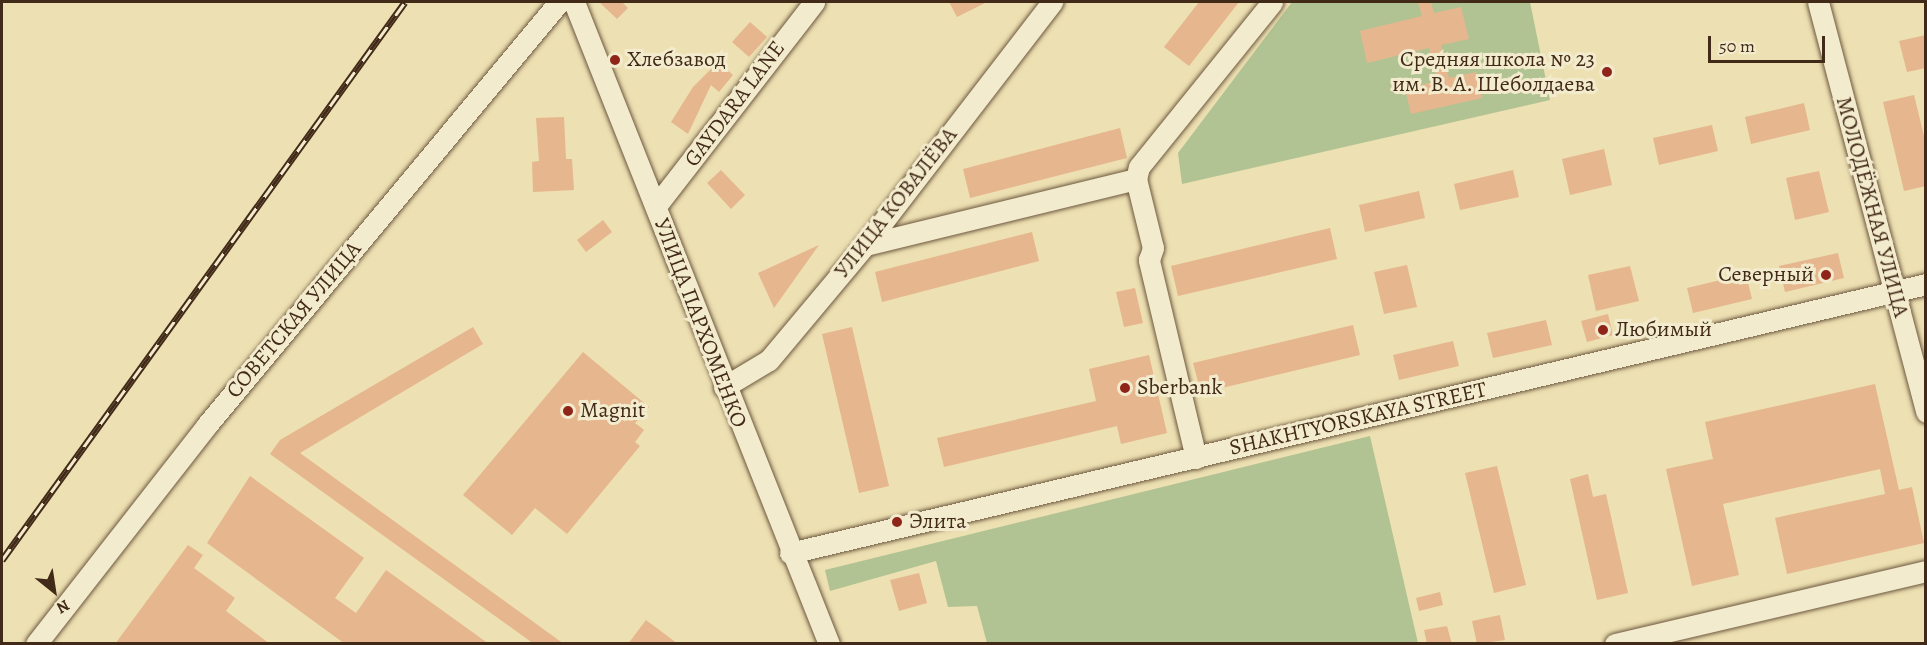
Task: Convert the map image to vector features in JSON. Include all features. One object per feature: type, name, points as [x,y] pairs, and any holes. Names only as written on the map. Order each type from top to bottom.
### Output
[{"type":"street","name":"СОВЕТСКАЯ УЛИЦА","points":[[36,644],[207,425],[558,2]]},
{"type":"street","name":"УЛИЦА ПАРХОМЕНКО","points":[[574,2],[656,206],[724,387],[829,644]]},
{"type":"street","name":"GAYDARA LANE","points":[[656,206],[813,2]]},
{"type":"street","name":"УЛИЦА КОВАЛЁВА","points":[[724,387],[769,360],[865,245],[1052,2]]},
{"type":"street","points":[[1196,458],[1149,260],[1153,248],[1136,179],[1139,167],[1272,2]]},
{"type":"street","name":"МОЛОДЁЖНАЯ УЛИЦА","points":[[1818,2],[1926,412]]},
{"type":"street","points":[[865,245],[1136,179]]},
{"type":"street","name":"SHAKHTYORSKAYA STREET","points":[[790,553],[1926,284]]},
{"type":"street","points":[[1615,644],[1926,571]]},
{"type":"green space","points":[[1292,2],[1530,2],[1550,100],[1182,184],[1178,153]]},
{"type":"green space","points":[[1370,436],[1418,643],[987,643],[977,606],[948,607],[936,561],[830,591],[825,570]]},
{"type":"building","points":[[599,2],[622,2],[628,8],[617,19]]},
{"type":"building","points":[[949,2],[987,2],[957,17]]},
{"type":"building","points":[[1199,2],[1239,2],[1189,66],[1164,47]]},
{"type":"building","points":[[1418,2],[1431,2],[1434,13],[1461,7],[1469,39],[1441,45],[1449,78],[1476,72],[1482,98],[1411,114],[1405,89],[1437,81],[1429,48],[1367,63],[1360,31],[1422,16]]},
{"type":"building","points":[[750,22],[767,37],[749,57],[732,42]]},
{"type":"building","points":[[1926,35],[1926,68],[1907,72],[1899,41]]},
{"type":"building","points":[[718,62],[733,75],[719,92],[711,85],[688,134],[671,122],[693,87]]},
{"type":"building","points":[[1914,95],[1926,144],[1926,186],[1904,191],[1883,102]]},
{"type":"building","points":[[1804,103],[1810,130],[1751,144],[1745,117]]},
{"type":"building","points":[[564,117],[566,159],[572,159],[574,190],[533,192],[532,162],[539,161],[536,118]]},
{"type":"building","points":[[1712,125],[1718,151],[1659,165],[1653,138]]},
{"type":"building","points":[[1120,128],[1127,158],[970,198],[963,169]]},
{"type":"building","points":[[1604,149],[1612,185],[1570,195],[1562,159]]},
{"type":"building","points":[[721,170],[745,195],[731,209],[707,183]]},
{"type":"building","points":[[1513,170],[1519,197],[1460,210],[1454,184]]},
{"type":"building","points":[[1819,171],[1829,212],[1795,220],[1786,178]]},
{"type":"building","points":[[1419,191],[1425,218],[1365,232],[1359,205]]},
{"type":"building","points":[[603,220],[612,232],[586,252],[577,240]]},
{"type":"building","points":[[1330,228],[1337,259],[1178,296],[1171,266]]},
{"type":"building","points":[[1032,232],[1039,261],[882,302],[875,272]]},
{"type":"building","points":[[819,245],[774,308],[758,273]]},
{"type":"building","points":[[1838,253],[1844,278],[1785,292],[1779,266]]},
{"type":"building","points":[[1407,265],[1417,307],[1384,314],[1374,272]]},
{"type":"building","points":[[1630,266],[1639,301],[1596,311],[1588,275]]},
{"type":"building","points":[[1746,274],[1752,299],[1693,313],[1687,288]]},
{"type":"building","points":[[1135,288],[1143,323],[1124,327],[1116,292]]},
{"type":"building","points":[[1608,314],[1613,335],[1587,342],[1581,321]]},
{"type":"building","points":[[1546,320],[1552,345],[1493,358],[1487,333]]},
{"type":"building","points":[[1353,325],[1360,355],[1201,393],[1193,363]]},
{"type":"building","points":[[473,327],[483,344],[300,453],[564,644],[534,644],[270,454],[280,440]]},
{"type":"building","points":[[852,327],[889,486],[859,493],[822,334]]},
{"type":"building","points":[[1453,341],[1459,366],[1399,380],[1393,355]]},
{"type":"building","points":[[583,352],[649,407],[635,423],[644,430],[635,442],[640,446],[567,534],[535,508],[512,535],[463,495]]},
{"type":"building","points":[[1149,355],[1167,433],[1121,444],[1117,426],[944,467],[937,438],[1096,401],[1089,369]]},
{"type":"building","points":[[1875,384],[1899,490],[1912,487],[1924,543],[1787,574],[1775,518],[1885,494],[1880,469],[1723,504],[1739,575],[1692,586],[1666,469],[1713,459],[1705,422]]},
{"type":"building","points":[[1497,466],[1526,585],[1494,593],[1465,473]]},
{"type":"building","points":[[1588,474],[1593,497],[1606,494],[1628,593],[1597,600],[1570,479]]},
{"type":"building","points":[[250,476],[364,558],[335,598],[356,613],[386,570],[489,644],[345,644],[207,543]]},
{"type":"building","points":[[188,545],[203,555],[194,568],[235,598],[226,611],[270,644],[115,644]]},
{"type":"building","points":[[919,573],[927,603],[899,611],[890,580]]},
{"type":"building","points":[[1440,592],[1443,605],[1419,611],[1416,598]]},
{"type":"building","points":[[1500,615],[1505,640],[1477,644],[1472,621]]},
{"type":"building","points":[[646,620],[678,644],[628,644]]},
{"type":"building","points":[[1447,626],[1452,644],[1427,644],[1424,630]]},
{"type":"railway","points":[[2,560],[405,2]]},
{"type":"place","name":"Хлебзавод","points":[[615,60]]},
{"type":"place","name":"Средняя школа № 23 им. В. А. Шеболдаева","points":[[1607,72]]},
{"type":"place","name":"Северный","points":[[1826,275]]},
{"type":"place","name":"Любимый","points":[[1603,330]]},
{"type":"place","name":"Sberbank","points":[[1125,388]]},
{"type":"place","name":"Magnit","points":[[568,411]]},
{"type":"place","name":"Элита","points":[[897,522]]}]
